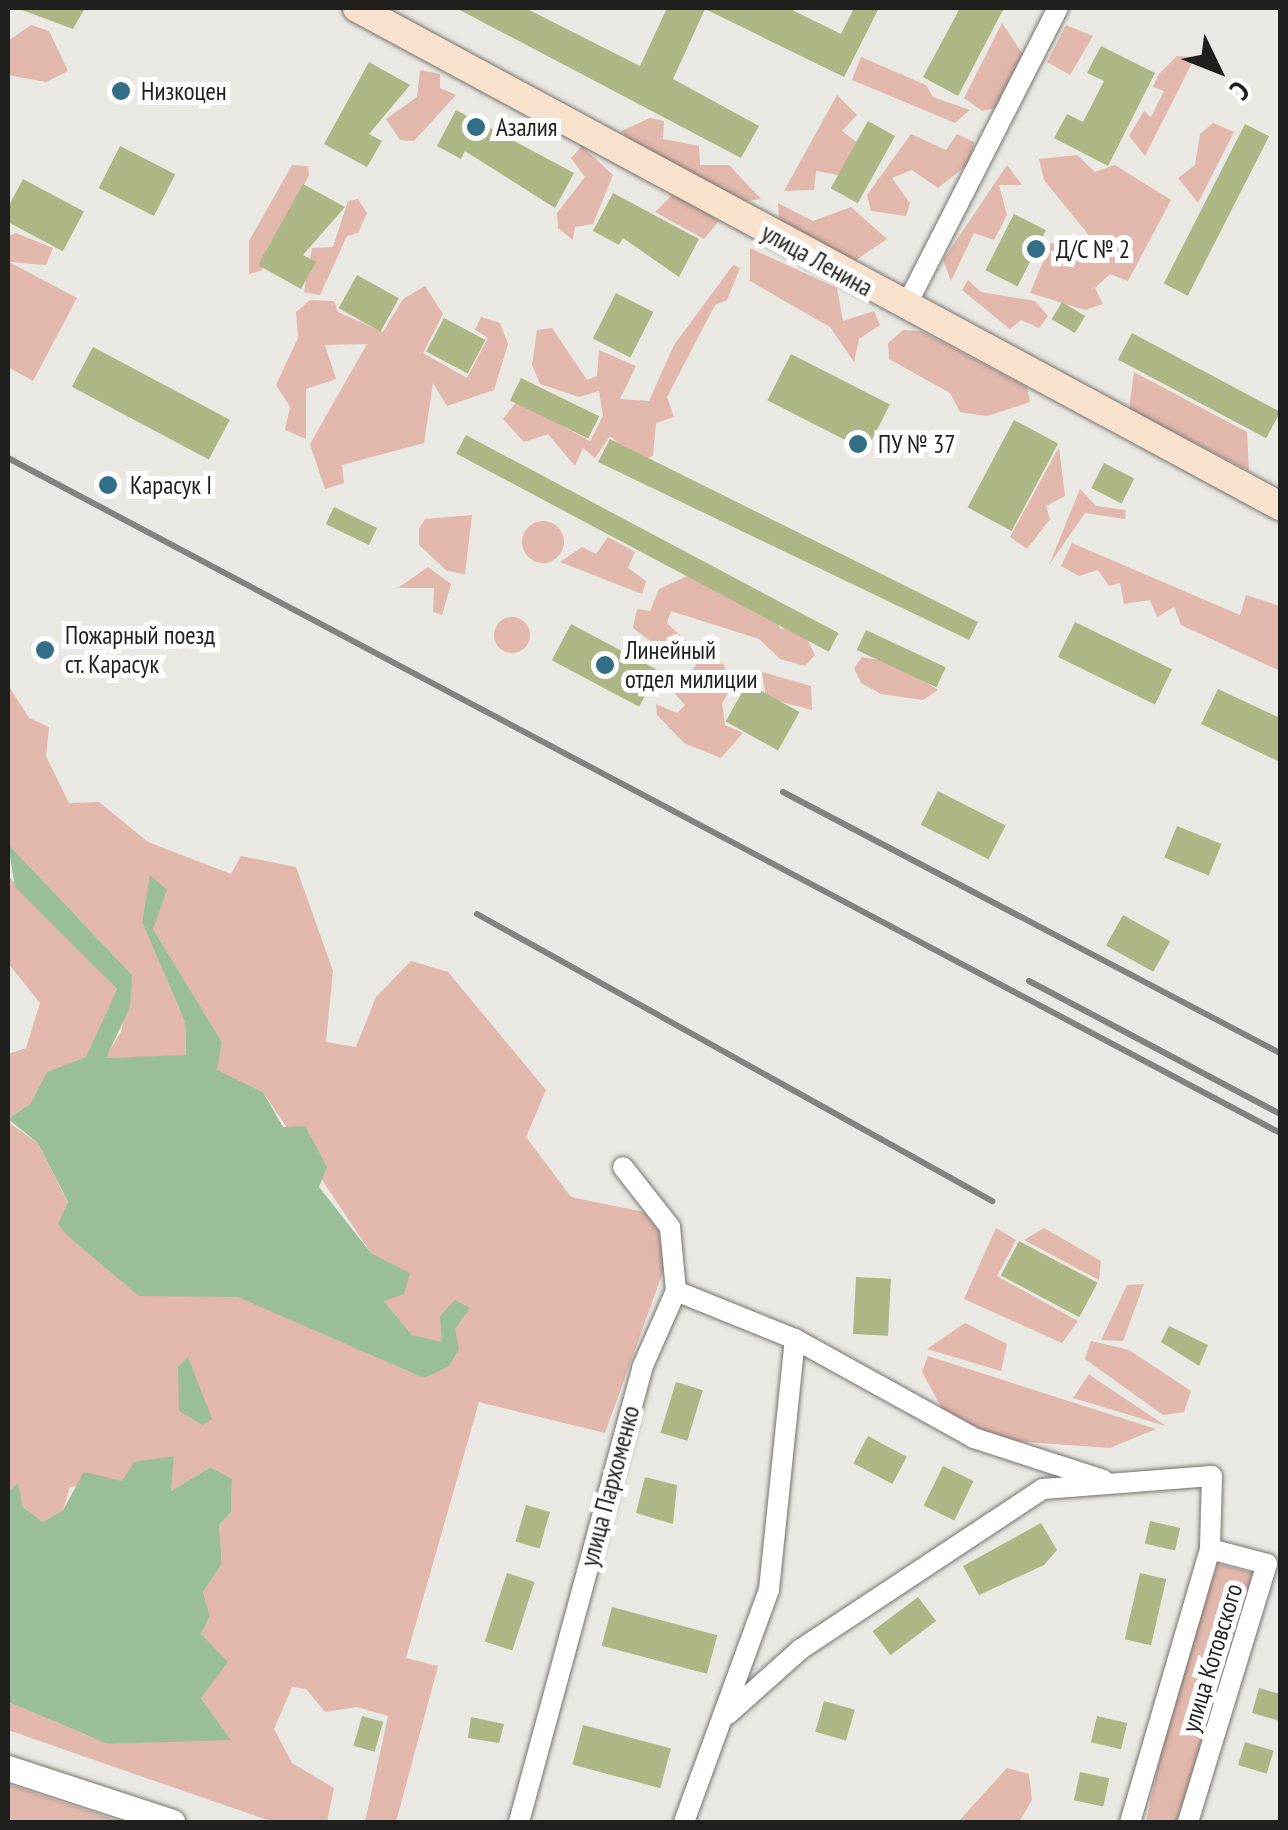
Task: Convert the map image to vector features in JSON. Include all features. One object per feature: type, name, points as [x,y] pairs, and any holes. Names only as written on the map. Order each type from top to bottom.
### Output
[{"type":"main road","name":"улица Ленина","points":[[358,8],[905,308],[1280,506]]},
{"type":"street","points":[[905,308],[1058,8]]},
{"type":"street","name":"улица Пархоменко","points":[[520,1822],[642,1368],[676,1291],[670,1227],[622,1166]]},
{"type":"street","points":[[676,1291],[795,1339],[974,1438],[1114,1484]]},
{"type":"street","points":[[684,1822],[728,1714],[769,1590],[795,1339]]},
{"type":"street","name":"улица Котовского","points":[[1114,1484],[1212,1476],[1210,1549],[1130,1822]]},
{"type":"street","points":[[728,1714],[800,1650],[1043,1489],[1114,1484]]},
{"type":"street","name":"улица Котовского","points":[[1188,1822],[1267,1564],[1210,1549]]},
{"type":"street","points":[[8,1768],[172,1822]]},
{"type":"shaded area","points":[[1002,23],[1024,56],[996,108],[982,111],[964,98]]},
{"type":"shaded area","points":[[31,25],[49,31],[68,71],[46,82],[8,75],[8,41]]},
{"type":"shaded area","points":[[1066,25],[1093,36],[1070,75],[1047,62]]},
{"type":"shaded area","points":[[1177,56],[1195,57],[1145,156],[1129,136],[1144,111],[1151,117],[1164,91],[1153,87],[1158,75]]},
{"type":"shaded area","points":[[861,57],[926,85],[933,97],[970,110],[955,123],[852,80]]},
{"type":"shaded area","points":[[420,70],[440,74],[440,88],[456,95],[414,141],[400,140],[386,119],[417,97]]},
{"type":"shaded area","points":[[837,95],[857,115],[842,131],[862,146],[844,176],[816,171],[814,190],[784,191]]},
{"type":"shaded area","points":[[650,118],[664,121],[663,139],[699,146],[700,165],[729,165],[761,199],[739,202],[642,153],[621,131]]},
{"type":"shaded area","points":[[1213,123],[1234,132],[1198,203],[1178,178],[1195,165],[1200,134]]},
{"type":"shaded area","points":[[911,134],[946,150],[957,134],[974,142],[971,162],[938,188],[912,170],[892,178],[910,203],[906,216],[871,211],[867,195]]},
{"type":"shaded area","points":[[582,146],[613,175],[593,224],[575,227],[573,240],[558,228],[557,213],[585,177],[571,158]]},
{"type":"shaded area","points":[[1077,155],[1095,172],[1115,165],[1171,200],[1128,281],[1110,274],[1095,288],[1103,304],[1085,310],[1030,293],[1051,243],[1081,247],[1097,263],[1105,255],[1044,180],[1039,159]]},
{"type":"shaded area","points":[[292,165],[308,166],[309,175],[261,271],[249,274],[249,241]]},
{"type":"shaded area","points":[[1007,165],[1022,185],[999,185],[1007,215],[994,240],[974,233],[951,281],[943,260]]},
{"type":"shaded area","points":[[675,192],[719,221],[704,239],[655,212]]},
{"type":"shaded area","points":[[358,199],[367,213],[358,233],[347,236],[320,295],[304,292],[312,248],[333,247],[348,201]]},
{"type":"shaded area","points":[[778,203],[813,221],[851,207],[887,239],[853,262],[779,219]]},
{"type":"shaded area","points":[[16,233],[53,248],[46,265],[9,262],[77,298],[33,381],[8,367],[8,236]]},
{"type":"shaded area","points":[[750,248],[837,288],[843,321],[874,311],[880,325],[859,339],[854,362],[830,327],[750,281]]},
{"type":"shaded area","points":[[733,265],[740,268],[727,300],[715,305],[667,397],[674,417],[656,423],[653,456],[639,461],[610,436],[595,458],[583,448],[575,466],[548,434],[524,442],[503,419],[517,401],[590,441],[603,416],[599,391],[579,397],[540,384],[532,365],[537,330],[552,328],[587,380],[597,376],[599,350],[636,366],[620,399],[649,401],[674,345]]},
{"type":"shaded area","points":[[968,280],[981,292],[1035,301],[1048,316],[1039,328],[1021,320],[1010,329],[962,290]]},
{"type":"shaded area","points":[[425,286],[443,314],[423,353],[467,378],[488,338],[475,330],[481,317],[500,323],[508,344],[494,390],[447,406],[433,383],[424,443],[342,465],[344,483],[325,489],[310,444],[367,344],[325,345],[336,379],[306,389],[306,439],[285,430],[290,407],[276,385],[298,338],[296,312],[310,300],[334,301],[338,312],[383,332],[403,299]]},
{"type":"shaded area","points":[[903,330],[921,331],[1027,387],[1030,402],[987,416],[960,412],[950,393],[889,359],[888,343]]},
{"type":"shaded area","points":[[1134,372],[1247,432],[1249,471],[1129,409]]},
{"type":"shaded area","points":[[1059,447],[1065,496],[1046,506],[1050,519],[1027,549],[1010,537]]},
{"type":"shaded area","points":[[1080,489],[1096,506],[1126,510],[1125,519],[1085,513],[1049,565]]},
{"type":"shaded area","points":[[472,515],[465,574],[447,571],[419,545],[419,529],[425,519]]},
{"type":"shaded area","points":[[543,521],[558,527],[564,542],[558,557],[543,563],[528,557],[522,542],[528,527]]},
{"type":"shaded area","points":[[608,537],[635,552],[628,568],[646,581],[642,594],[560,562],[582,547],[596,554]]},
{"type":"shaded area","points":[[1072,543],[1240,615],[1246,595],[1280,606],[1280,671],[1181,625],[1174,607],[1157,617],[1150,600],[1124,604],[1120,583],[1109,586],[1098,570],[1079,576],[1061,566]]},
{"type":"shaded area","points":[[428,567],[451,584],[442,615],[433,612],[434,588],[398,588]]},
{"type":"shaded area","points":[[696,572],[775,615],[780,629],[801,626],[815,655],[805,666],[780,659],[759,639],[671,611],[667,623],[699,653],[681,662],[667,641],[657,646],[633,628],[637,609],[650,611],[659,589]]},
{"type":"shaded area","points":[[512,617],[525,622],[530,635],[525,648],[512,653],[499,648],[494,635],[499,622]]},
{"type":"shaded area","points":[[862,657],[896,663],[938,690],[923,700],[881,694],[861,683],[854,668]]},
{"type":"shaded area","points":[[698,662],[723,664],[734,684],[722,703],[725,725],[743,733],[721,758],[684,743],[657,715],[656,704],[677,713],[685,705],[675,694]]},
{"type":"shaded area","points":[[762,672],[811,686],[812,710],[766,698]]},
{"type":"shaded area","points":[[8,685],[29,718],[49,727],[46,756],[69,803],[99,802],[148,842],[231,874],[241,856],[296,867],[333,971],[326,1042],[356,1047],[376,997],[411,961],[448,972],[546,1090],[526,1137],[571,1197],[644,1212],[659,1232],[664,1269],[605,1433],[479,1402],[406,1658],[438,1666],[396,1822],[365,1822],[388,1716],[357,1707],[325,1712],[306,1689],[292,1687],[274,1729],[292,1763],[334,1788],[327,1822],[273,1822],[8,1730],[8,1702],[108,1744],[230,1739],[201,1698],[201,1634],[210,1616],[203,1592],[222,1564],[219,1525],[231,1512],[232,1479],[211,1467],[171,1491],[173,1456],[123,1481],[70,1487],[63,1510],[43,1522],[23,1507],[18,1484],[8,1492],[8,1122],[38,1143],[68,1203],[59,1224],[139,1296],[238,1296],[424,1378],[459,1349],[412,1335],[384,1301],[409,1273],[371,1253],[263,1092],[216,1070],[222,1042],[153,929],[151,875],[142,922],[185,1022],[186,1056],[105,1058],[121,1032],[132,975],[8,844]]},
{"type":"shaded area","points":[[8,844],[132,975],[130,1007],[106,1058],[186,1055],[185,1022],[142,922],[150,875],[167,890],[153,929],[222,1042],[217,1070],[263,1092],[283,1127],[305,1126],[327,1167],[319,1187],[371,1253],[410,1273],[404,1294],[384,1301],[412,1335],[442,1342],[440,1316],[455,1300],[470,1308],[455,1329],[459,1349],[449,1366],[424,1378],[238,1297],[139,1296],[58,1224],[68,1202],[38,1143],[8,1119],[30,1104],[47,1072],[86,1057],[117,989],[15,887]]},
{"type":"shaded area","points":[[8,876],[117,989],[86,1058],[47,1072],[30,1104],[8,1119],[8,1054],[26,1048],[40,1003],[8,963]]},
{"type":"shaded area","points":[[996,1228],[1016,1240],[997,1276],[1078,1321],[1062,1343],[964,1299]]},
{"type":"shaded area","points":[[1044,1228],[1101,1261],[1099,1280],[1024,1240]]},
{"type":"shaded area","points":[[1144,1284],[1123,1341],[1101,1340],[1127,1285]]},
{"type":"shaded area","points":[[965,1323],[1007,1344],[1001,1371],[927,1349]]},
{"type":"shaded area","points":[[1091,1341],[1129,1350],[1191,1391],[1184,1412],[1163,1415],[1085,1359]]},
{"type":"shaded area","points":[[928,1356],[1156,1429],[1110,1448],[997,1440],[944,1412],[922,1372]]},
{"type":"shaded area","points":[[188,1357],[212,1419],[203,1425],[179,1411],[178,1367]]},
{"type":"shaded area","points":[[1089,1374],[1097,1380],[1166,1426],[1073,1398]]},
{"type":"shaded area","points":[[174,1456],[171,1491],[211,1467],[232,1479],[231,1512],[219,1525],[222,1564],[203,1592],[210,1616],[201,1634],[228,1662],[201,1698],[231,1740],[108,1744],[8,1702],[8,1492],[18,1483],[23,1507],[43,1522],[63,1510],[84,1472],[122,1481],[134,1462]]},
{"type":"shaded area","points":[[1218,1564],[1252,1573],[1215,1765],[1192,1822],[1146,1822],[1180,1662]]},
{"type":"shaded area","points":[[1007,1768],[1029,1774],[1032,1800],[1019,1822],[958,1822]]},
{"type":"shaded area","points":[[8,1784],[122,1822],[8,1822]]},
{"type":"building","points":[[17,8],[85,8],[73,29]]},
{"type":"building","points":[[456,8],[525,8],[640,66],[667,8],[788,8],[841,34],[854,8],[879,8],[844,77],[705,9],[673,79],[759,126],[741,158]]},
{"type":"building","points":[[960,8],[1004,8],[958,96],[923,77]]},
{"type":"building","points":[[1101,46],[1155,73],[1108,166],[1054,138],[1067,114],[1083,122],[1104,81],[1087,73]]},
{"type":"building","points":[[369,62],[410,85],[369,134],[382,141],[367,167],[324,144]]},
{"type":"building","points":[[456,110],[574,173],[555,208],[465,151],[461,159],[437,146]]},
{"type":"building","points":[[868,121],[895,136],[858,203],[831,188]]},
{"type":"building","points":[[1245,124],[1269,136],[1188,296],[1164,283]]},
{"type":"building","points":[[120,146],[175,174],[154,216],[99,188]]},
{"type":"building","points":[[23,179],[84,211],[63,251],[8,222],[8,207]]},
{"type":"building","points":[[303,184],[345,207],[303,255],[316,262],[301,289],[258,265]]},
{"type":"building","points":[[613,193],[699,239],[679,277],[623,238],[619,245],[593,231]]},
{"type":"building","points":[[1014,214],[1046,230],[1017,286],[985,270]]},
{"type":"building","points":[[357,275],[399,298],[381,332],[339,308]]},
{"type":"building","points":[[616,293],[653,312],[630,358],[593,338]]},
{"type":"building","points":[[1062,302],[1085,316],[1075,333],[1052,319]]},
{"type":"building","points":[[444,318],[485,340],[468,374],[426,352]]},
{"type":"building","points":[[1132,333],[1280,412],[1266,438],[1118,359]]},
{"type":"building","points":[[93,347],[230,420],[209,460],[72,387]]},
{"type":"building","points":[[791,354],[890,404],[866,451],[767,400]]},
{"type":"building","points":[[521,378],[599,416],[588,439],[510,400]]},
{"type":"building","points":[[1014,420],[1058,443],[1012,531],[968,507]]},
{"type":"building","points":[[466,435],[839,633],[829,652],[456,454]]},
{"type":"building","points":[[610,439],[978,622],[969,640],[598,462]]},
{"type":"building","points":[[1104,463],[1134,478],[1122,503],[1091,488]]},
{"type":"building","points":[[334,507],[377,528],[369,545],[326,524]]},
{"type":"building","points":[[1075,622],[1172,669],[1155,704],[1058,657]]},
{"type":"building","name":"Линейный отдел милиции","points":[[571,624],[658,670],[639,707],[552,660]]},
{"type":"building","points":[[866,630],[946,667],[936,687],[857,650]]},
{"type":"building","points":[[747,683],[799,712],[778,751],[726,721]]},
{"type":"building","points":[[1218,689],[1280,718],[1280,762],[1201,724]]},
{"type":"building","points":[[938,791],[1006,826],[988,859],[921,825]]},
{"type":"building","points":[[1177,826],[1222,844],[1209,876],[1164,858]]},
{"type":"building","points":[[1123,915],[1170,941],[1153,972],[1106,946]]},
{"type":"building","points":[[1019,1241],[1098,1283],[1079,1317],[1001,1275]]},
{"type":"building","points":[[856,1277],[891,1279],[888,1336],[853,1334]]},
{"type":"building","points":[[1169,1326],[1208,1345],[1199,1366],[1161,1342]]},
{"type":"building","points":[[676,1382],[703,1390],[687,1441],[661,1433]]},
{"type":"building","points":[[868,1436],[907,1457],[892,1484],[853,1463]]},
{"type":"building","points":[[943,1466],[974,1481],[954,1520],[924,1506]]},
{"type":"building","points":[[645,1477],[677,1485],[673,1524],[636,1513]]},
{"type":"building","points":[[526,1505],[550,1512],[540,1548],[516,1542]]},
{"type":"building","points":[[1150,1521],[1180,1528],[1175,1550],[1145,1543]]},
{"type":"building","points":[[1041,1523],[1057,1550],[1044,1565],[979,1595],[963,1566]]},
{"type":"building","points":[[507,1573],[535,1582],[512,1650],[485,1641]]},
{"type":"building","points":[[1140,1573],[1166,1579],[1151,1645],[1125,1639]]},
{"type":"building","points":[[918,1597],[936,1621],[891,1655],[872,1631]]},
{"type":"building","points":[[612,1607],[717,1635],[707,1674],[602,1646]]},
{"type":"building","points":[[1259,1688],[1280,1694],[1280,1721],[1252,1713]]},
{"type":"building","points":[[824,1701],[855,1710],[846,1741],[815,1732]]},
{"type":"building","points":[[362,1716],[383,1722],[375,1752],[353,1746]]},
{"type":"building","points":[[1097,1716],[1127,1723],[1121,1749],[1091,1742]]},
{"type":"building","points":[[471,1717],[504,1724],[499,1743],[468,1738]]},
{"type":"building","points":[[583,1725],[671,1749],[660,1788],[572,1765]]},
{"type":"building","points":[[1245,1742],[1274,1751],[1267,1774],[1238,1765]]},
{"type":"building","points":[[1080,1772],[1109,1778],[1103,1807],[1074,1800]]},
{"type":"railway","points":[[8,458],[1280,1133]]},
{"type":"railway","points":[[783,792],[1280,1053]]},
{"type":"railway","points":[[477,914],[992,1201]]},
{"type":"railway","points":[[1029,981],[1280,1114]]},
{"type":"place","name":"Низкоцен","points":[[121,91]]},
{"type":"place","name":"Азалия","points":[[476,127]]},
{"type":"place","name":"Д/С № 2","points":[[1036,249]]},
{"type":"place","name":"ПУ № 37","points":[[858,444]]},
{"type":"place","name":"Карасук I","points":[[108,485]]},
{"type":"place","name":"Пожарный поезд ст. Карасук","points":[[45,650]]},
{"type":"place","name":"Линейный отдел милиции","points":[[605,665]]}]
